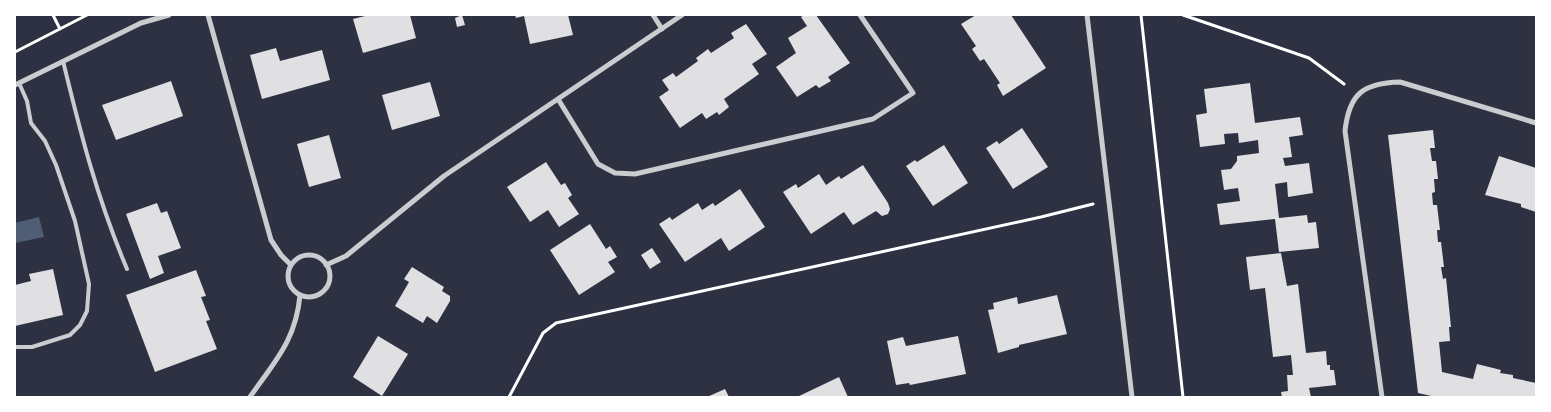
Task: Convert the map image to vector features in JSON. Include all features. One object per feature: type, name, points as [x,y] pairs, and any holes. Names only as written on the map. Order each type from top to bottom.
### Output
[{"type":"street","points":[[17,84],[142,23],[169,15]]},
{"type":"street","points":[[208,15],[271,240],[291,266]]},
{"type":"street","points":[[653,15],[662,29]]},
{"type":"street","points":[[326,265],[346,256],[444,176],[682,15]]},
{"type":"street","points":[[558,99],[598,164],[615,173],[636,174],[873,119],[913,93],[860,15]]},
{"type":"street","points":[[1087,15],[1132,397]]},
{"type":"street","points":[[1382,397],[1346,131],[1351,105],[1357,94],[1384,83],[1400,82],[1536,123]]},
{"type":"street","points":[[309,255],[316,256],[326,265],[330,277],[324,289],[314,296],[300,295],[295,291],[288,279],[291,266],[296,260],[309,255]]},
{"type":"street","points":[[250,397],[293,332],[298,316],[300,295]]},
{"type":"lane","points":[[63,61],[86,159],[107,222],[127,269]]},
{"type":"lane","points":[[15,347],[32,347],[70,335],[80,325],[87,311],[90,284],[74,221],[56,165],[45,141],[31,122],[27,101],[17,84]]},
{"type":"path","points":[[52,15],[60,29]]},
{"type":"path","points":[[15,52],[87,15]]},
{"type":"path","points":[[1140,15],[1183,397]]},
{"type":"path","points":[[1183,15],[1308,58],[1344,84]]},
{"type":"path","points":[[509,397],[542,333],[556,323],[1041,218],[1098,202]]},
{"type":"water","points":[[39,217],[44,237],[15,243],[15,223]]},
{"type":"building","points":[[369,15],[410,15],[416,38],[363,53],[353,19]]},
{"type":"building","points":[[462,15],[465,25],[457,27],[455,18]]},
{"type":"building","points":[[515,15],[568,15],[573,35],[530,44],[524,16],[516,18]]},
{"type":"building","points":[[804,15],[816,15],[850,63],[828,77],[831,81],[819,88],[816,85],[797,97],[776,67],[796,53],[788,38],[807,26],[801,17]]},
{"type":"building","points":[[976,15],[1011,15],[1046,68],[1003,96],[997,85],[1000,83],[984,59],[980,61],[972,49],[976,46],[961,24]]},
{"type":"building","points":[[746,24],[767,54],[752,64],[759,74],[724,99],[729,107],[719,115],[717,112],[706,119],[702,113],[680,128],[659,97],[669,90],[662,80],[673,73],[676,77],[698,61],[696,58],[708,49],[711,53],[734,38],[731,33]]},
{"type":"building","points":[[276,48],[280,61],[322,50],[330,80],[262,99],[250,55]]},
{"type":"building","points":[[171,81],[183,116],[116,140],[102,105]]},
{"type":"building","points":[[430,82],[440,116],[392,130],[382,95]]},
{"type":"building","points":[[1250,83],[1255,123],[1300,117],[1303,135],[1289,137],[1292,157],[1283,158],[1285,166],[1309,163],[1313,193],[1288,197],[1287,182],[1275,184],[1279,218],[1307,215],[1308,223],[1316,222],[1319,248],[1279,252],[1275,219],[1220,225],[1217,204],[1240,201],[1238,188],[1224,190],[1221,170],[1231,169],[1237,161],[1237,156],[1259,153],[1258,140],[1239,143],[1238,133],[1224,134],[1225,144],[1200,147],[1196,115],[1207,113],[1204,89]]},
{"type":"building","points":[[1022,128],[1048,167],[1013,189],[986,148],[997,141],[999,144]]},
{"type":"building","points":[[1433,130],[1435,148],[1430,148],[1432,161],[1436,161],[1438,179],[1434,179],[1433,205],[1437,205],[1440,230],[1437,230],[1438,242],[1441,242],[1444,267],[1441,267],[1443,279],[1446,278],[1451,327],[1449,327],[1450,341],[1439,342],[1442,372],[1473,379],[1477,364],[1501,370],[1500,373],[1513,375],[1513,378],[1536,383],[1536,397],[1436,397],[1418,393],[1388,135]]},
{"type":"building","points":[[329,135],[341,178],[309,187],[297,144]]},
{"type":"building","points":[[944,145],[968,183],[933,206],[906,166],[915,160],[917,162]]},
{"type":"building","points":[[1499,156],[1536,168],[1536,212],[1521,207],[1521,204],[1485,195]]},
{"type":"building","points":[[546,162],[561,185],[565,183],[572,195],[568,198],[579,214],[559,227],[548,210],[530,222],[507,187]]},
{"type":"building","points":[[863,165],[888,203],[890,209],[888,214],[882,216],[876,211],[853,225],[844,212],[811,234],[783,192],[796,184],[798,188],[819,174],[826,185],[839,176],[841,179]]},
{"type":"building","points":[[740,189],[765,227],[729,251],[721,238],[685,262],[659,224],[670,217],[672,220],[698,203],[702,210],[713,203],[715,206]]},
{"type":"building","points":[[157,203],[161,213],[167,211],[181,248],[158,256],[164,273],[150,279],[126,214]]},
{"type":"building","points":[[590,224],[606,249],[610,246],[617,257],[608,262],[615,272],[579,295],[550,250]]},
{"type":"building","points":[[652,248],[661,262],[650,269],[641,255]]},
{"type":"building","points":[[1281,253],[1287,286],[1298,284],[1306,353],[1326,351],[1327,365],[1330,365],[1330,370],[1334,370],[1336,385],[1309,388],[1311,397],[1282,397],[1281,392],[1288,391],[1287,375],[1293,375],[1291,355],[1273,357],[1265,288],[1250,290],[1246,257]]},
{"type":"building","points":[[412,267],[444,287],[442,291],[450,296],[450,301],[437,323],[427,316],[423,323],[395,306],[409,282],[404,279]]},
{"type":"building","points":[[53,269],[63,315],[15,326],[15,285],[31,281],[29,274]]},
{"type":"building","points":[[196,270],[206,296],[201,297],[210,320],[206,321],[217,349],[155,372],[126,295]]},
{"type":"building","points":[[1057,295],[1067,334],[1019,345],[1019,347],[998,353],[988,310],[994,309],[993,303],[1017,297],[1018,304]]},
{"type":"building","points":[[378,336],[408,354],[382,396],[353,377]]},
{"type":"building","points":[[958,336],[966,374],[910,385],[909,383],[896,385],[887,341],[903,337],[906,346]]},
{"type":"building","points":[[839,377],[848,397],[797,397]]},
{"type":"building","points":[[725,389],[729,397],[707,397]]}]
